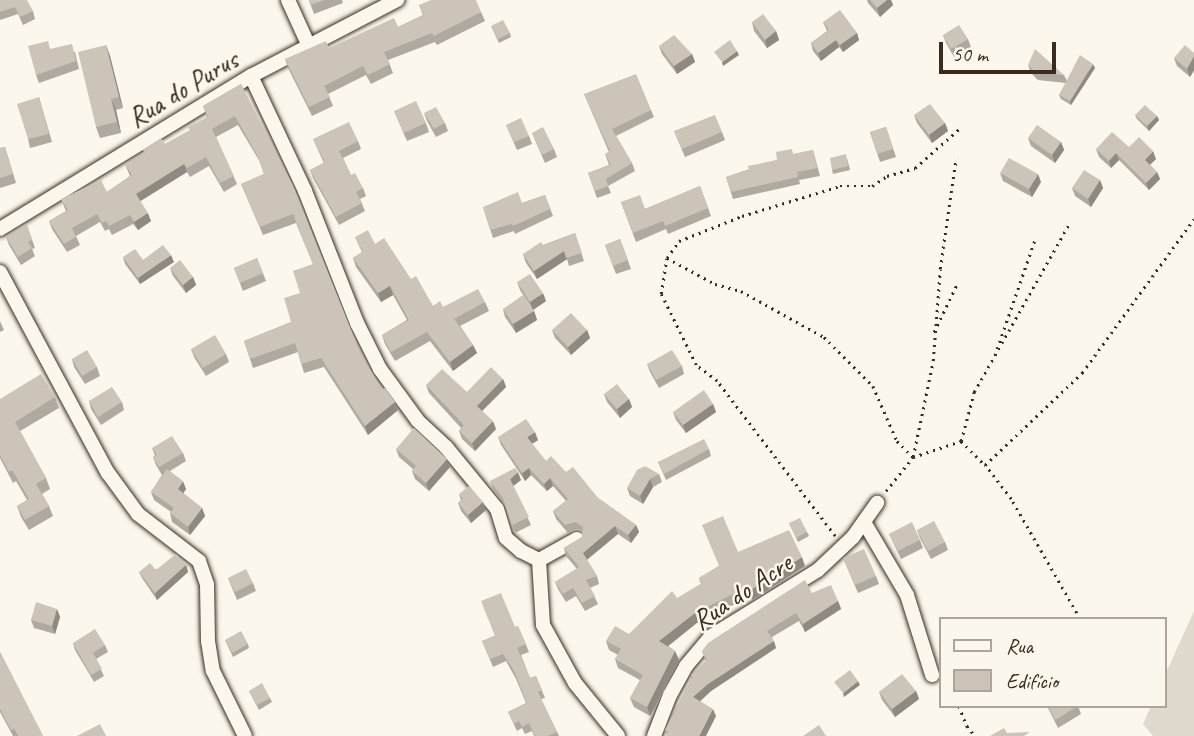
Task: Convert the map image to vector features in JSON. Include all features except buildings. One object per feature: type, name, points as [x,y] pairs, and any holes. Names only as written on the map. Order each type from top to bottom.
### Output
[{"type":"street","points":[[288,0],[308,44]]},
{"type":"street","name":"Rua do Purus","points":[[0,229],[251,76],[397,0]]},
{"type":"street","points":[[251,76],[306,191],[357,323],[380,369],[418,421],[446,447],[497,509],[506,538],[521,551],[540,559]]},
{"type":"street","points":[[0,272],[108,473],[138,514],[199,561],[207,584],[208,641],[213,671],[245,736]]},
{"type":"street","name":"Rua do Acre","points":[[654,736],[670,695],[686,666],[710,637],[806,579],[843,547],[877,503]]},
{"type":"street","points":[[864,522],[907,595],[932,675]]},
{"type":"street","points":[[540,559],[577,539]]},
{"type":"street","points":[[540,559],[543,625],[575,683],[618,736]]},
{"type":"path","points":[[843,547],[717,381],[696,365],[661,294],[667,258],[679,242],[742,216],[841,186],[873,186],[887,176],[915,168],[959,128]]},
{"type":"path","points":[[877,503],[913,457],[933,361],[933,335],[956,158]]},
{"type":"path","points":[[985,465],[1082,373],[1194,219]]},
{"type":"path","points":[[961,441],[974,392],[1068,226]]},
{"type":"path","points":[[994,356],[1035,239]]},
{"type":"path","points":[[667,258],[715,284],[741,290],[824,337],[873,386],[897,441],[913,457]]},
{"type":"path","points":[[933,335],[957,284]]},
{"type":"path","points":[[913,457],[961,441]]},
{"type":"path","points":[[961,441],[985,465],[1011,499],[1079,617]]},
{"type":"path","points":[[960,708],[967,726],[975,736]]},
{"type":"shaded area","points":[[1194,611],[1194,736],[1153,736],[1143,724],[1150,708],[1166,708],[1166,673]]}]
